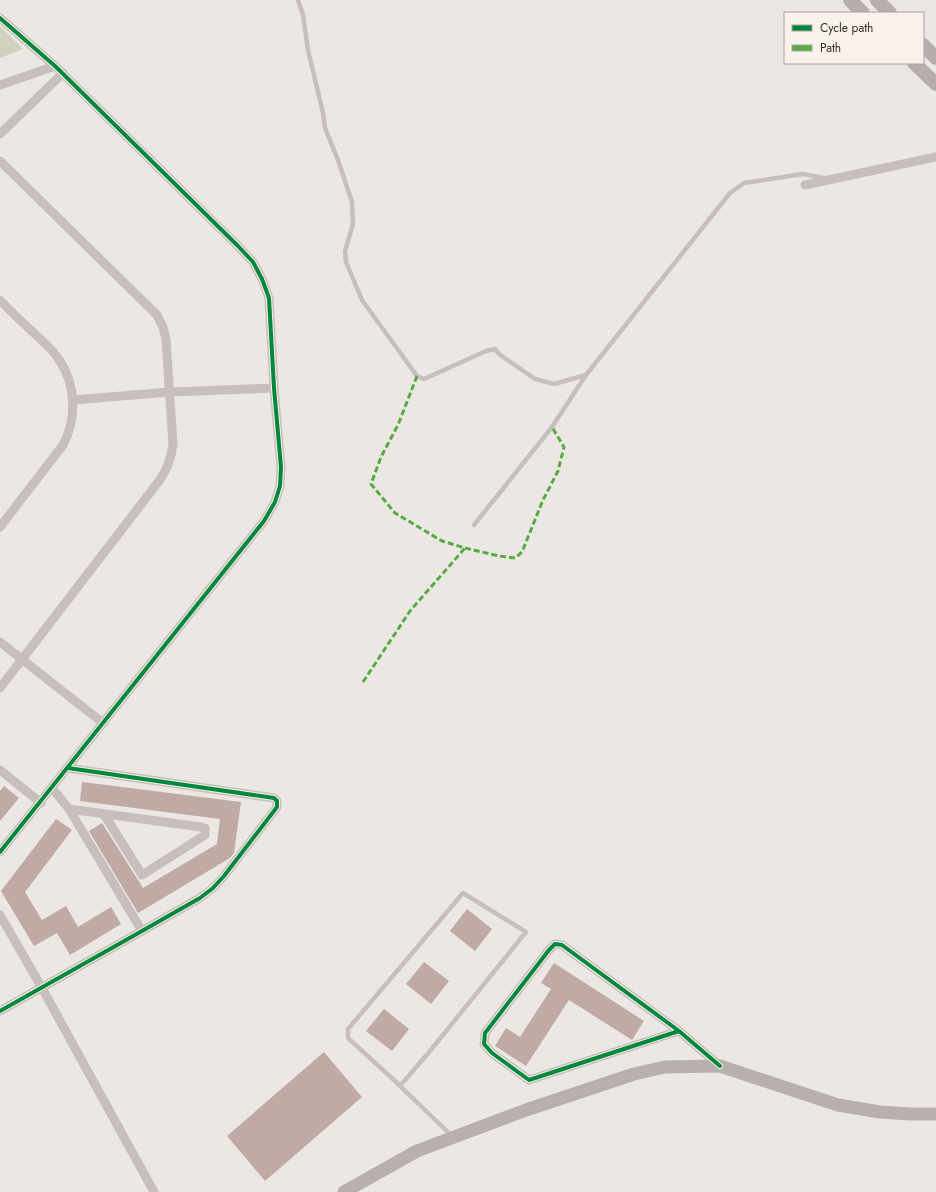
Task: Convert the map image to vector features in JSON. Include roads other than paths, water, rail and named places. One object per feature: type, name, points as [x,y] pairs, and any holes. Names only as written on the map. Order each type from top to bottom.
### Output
[{"type":"main road","points":[[850,0],[862,12]]},
{"type":"main road","points":[[877,0],[889,12]]},
{"type":"main road","points":[[924,46],[936,58]]},
{"type":"main road","points":[[915,64],[936,84]]},
{"type":"main road","points":[[344,1192],[417,1151],[526,1110],[634,1074],[665,1067],[720,1066],[838,1105],[880,1112],[936,1114]]},
{"type":"street","points":[[0,18],[63,73],[253,262],[262,279],[269,298],[274,388],[281,467],[280,486],[275,502],[264,521],[41,803],[0,852]]},
{"type":"street","points":[[0,86],[55,66]]},
{"type":"street","points":[[0,134],[63,73]]},
{"type":"street","points":[[805,185],[936,157]]},
{"type":"street","points":[[0,162],[157,315],[163,326],[166,339],[173,445],[167,470],[0,688]]},
{"type":"street","points":[[0,300],[52,350],[60,361],[70,385],[73,400],[72,422],[69,434],[63,445],[3,516],[0,527]]},
{"type":"street","points":[[73,400],[170,392],[274,388]]},
{"type":"street","points":[[0,642],[103,723]]},
{"type":"street","points":[[0,1011],[200,898],[213,888],[224,876],[277,807],[277,801],[274,798],[68,768]]},
{"type":"street","points":[[0,770],[41,803]]},
{"type":"street","points":[[52,788],[70,809],[142,932]]},
{"type":"street","points":[[70,809],[201,827],[205,828],[205,835],[142,875],[104,814]]},
{"type":"street","points":[[0,915],[42,988],[154,1192]]},
{"type":"street","points":[[679,1031],[529,1080],[492,1053],[484,1044],[485,1034],[555,944],[562,945],[679,1031],[720,1066]]},
{"type":"lane","points":[[298,0],[303,15],[308,50],[324,113],[325,128],[338,160],[352,202],[352,224],[344,251],[346,262],[362,300],[417,376],[424,379],[486,351],[495,349],[498,354],[535,379],[554,384],[586,375]]},
{"type":"lane","points":[[474,525],[552,426],[586,375],[730,193],[744,183],[803,174],[833,179]]},
{"type":"lane","points":[[400,1086],[526,932],[463,893],[348,1029],[348,1038],[453,1138]]}]
